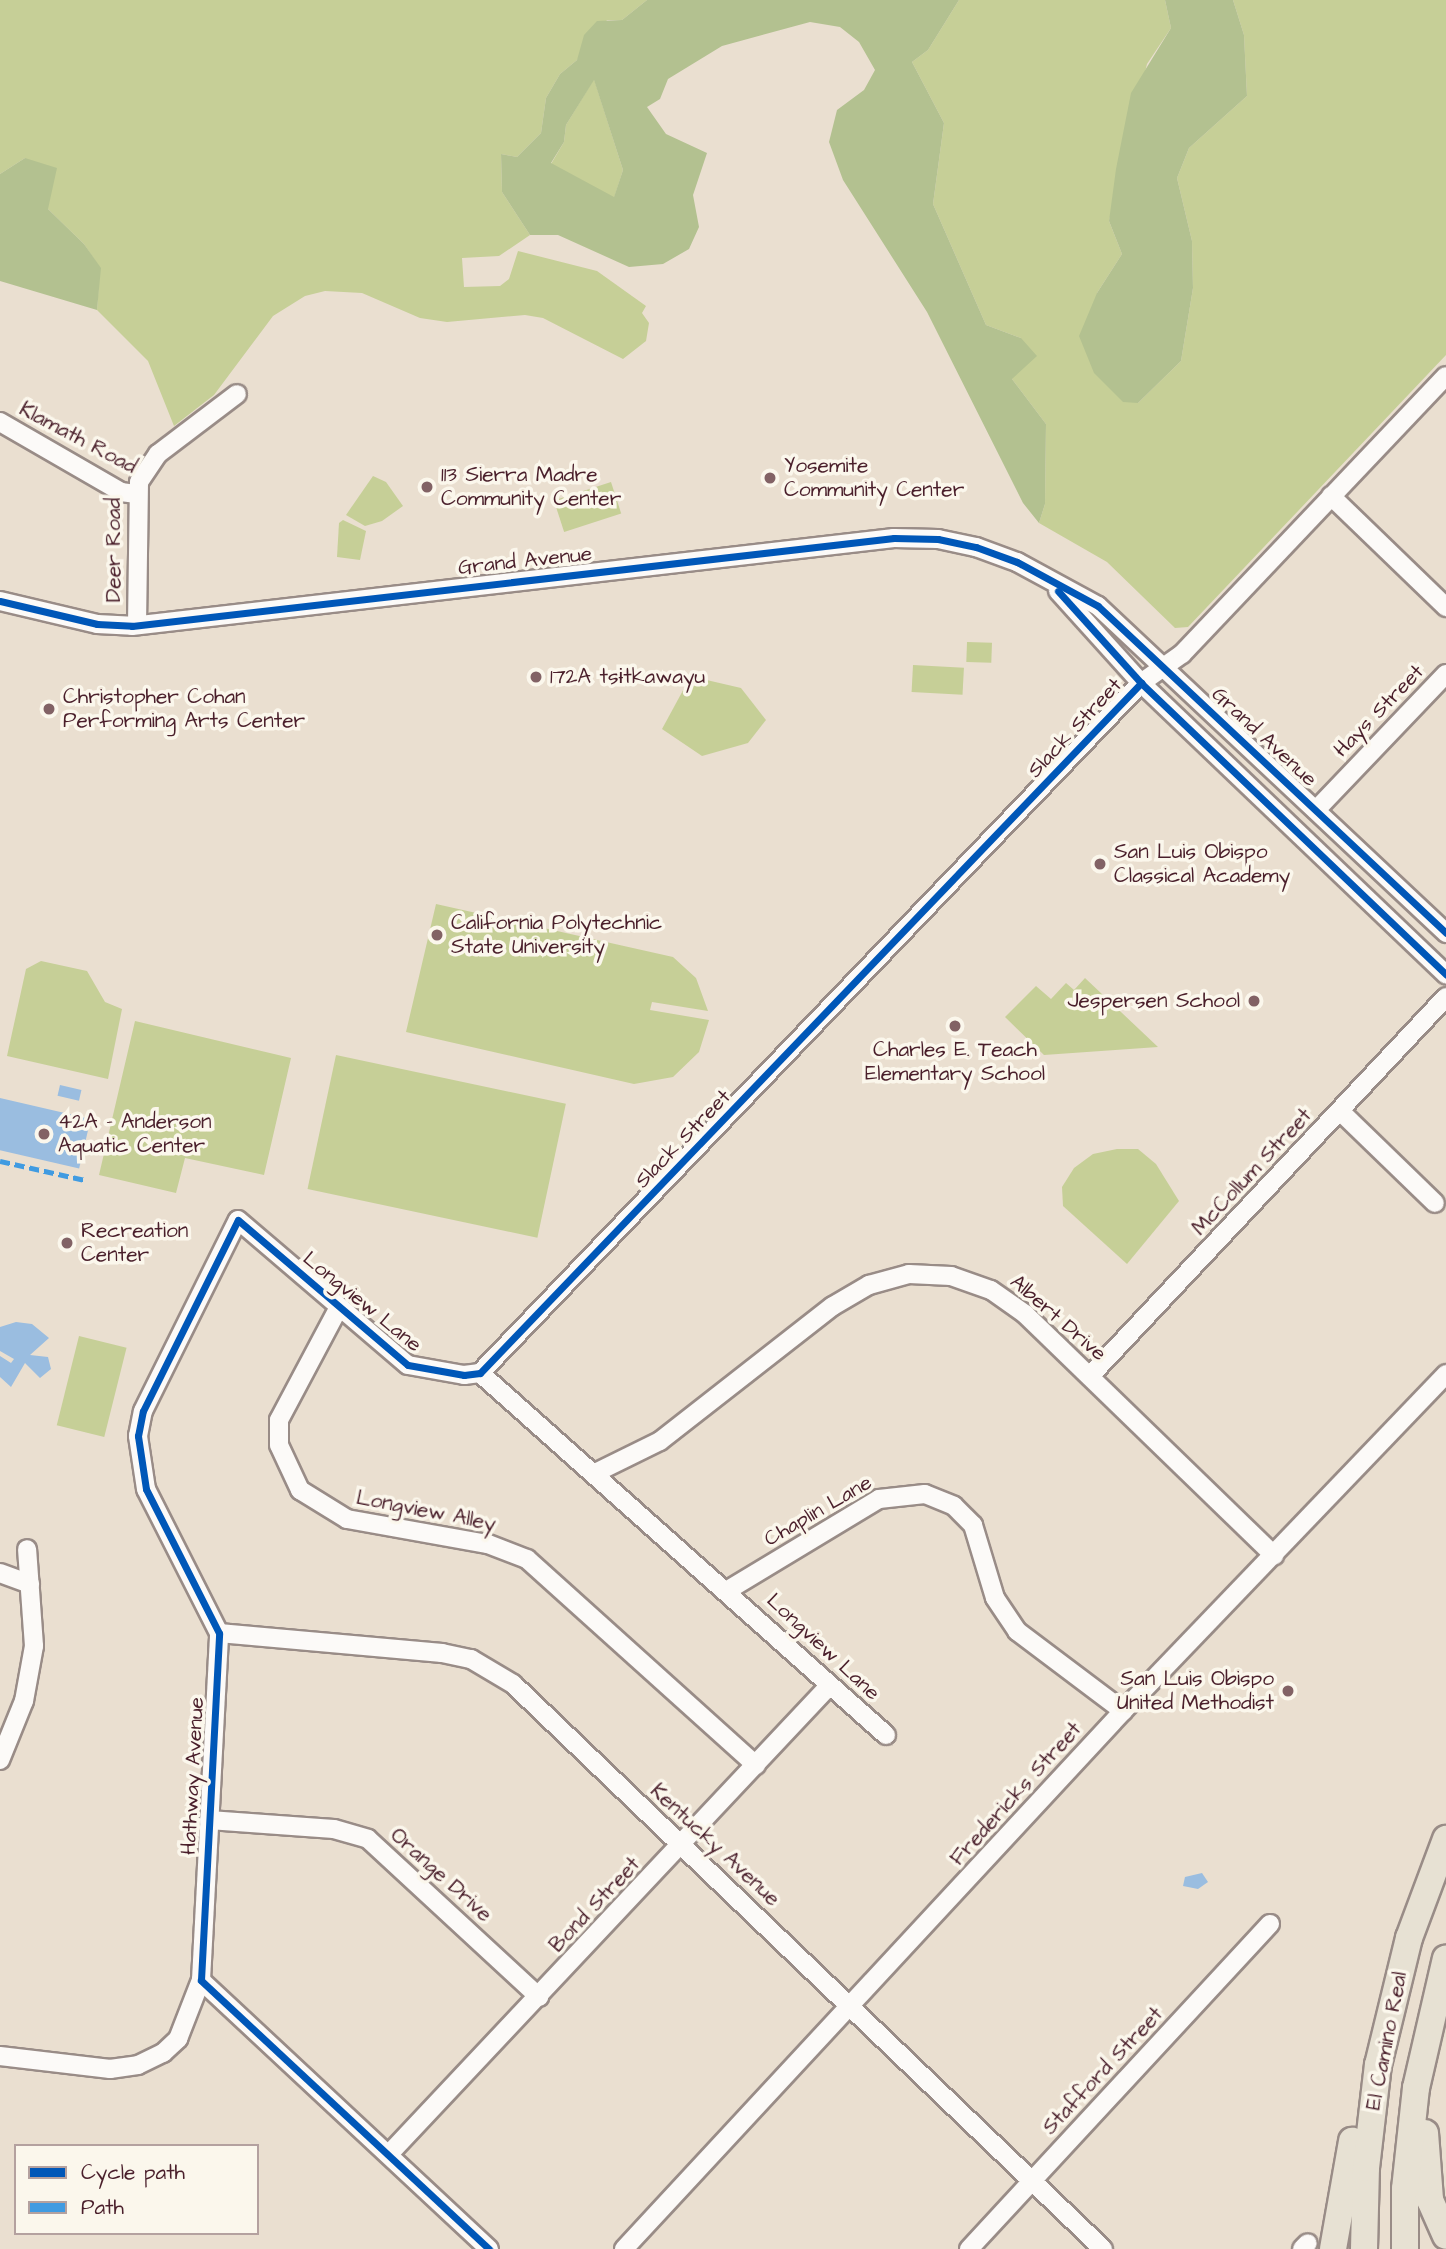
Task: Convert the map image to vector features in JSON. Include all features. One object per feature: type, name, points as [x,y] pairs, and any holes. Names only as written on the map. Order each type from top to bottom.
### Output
[{"type":"highway","name":"El Camino Real","points":[[1364,2249],[1366,2168],[1378,2065],[1409,1938],[1446,1839]]},
{"type":"highway","name":"El Camino Real","points":[[1405,2249],[1405,2189],[1416,2088],[1446,1958]]},
{"type":"highway","points":[[1314,2247],[1362,2084],[1378,2065]]},
{"type":"highway","points":[[1416,2088],[1426,2120],[1424,2161],[1430,2200],[1446,2236]]},
{"type":"street","name":"Slack Street","points":[[480,1373],[1141,683],[1182,654],[1446,376]]},
{"type":"street","name":"Deer Road","points":[[137,625],[135,494],[158,454],[237,394]]},
{"type":"street","name":"Klamath Road","points":[[0,422],[121,492],[135,494]]},
{"type":"street","points":[[1331,496],[1446,607]]},
{"type":"street","name":"Grand Avenue","points":[[0,601],[97,624],[137,625],[894,538],[938,539],[976,547],[1098,606],[1446,933]]},
{"type":"street","name":"Grand Avenue","points":[[1048,580],[1141,683],[1446,974]]},
{"type":"street","name":"Hays Street","points":[[1316,810],[1446,674]]},
{"type":"street","name":"McCollum Street","points":[[1090,1376],[1446,997]]},
{"type":"street","points":[[1340,1111],[1435,1203]]},
{"type":"street","name":"Longview Lane","points":[[238,1220],[338,1309],[408,1365],[462,1375],[480,1373],[727,1590],[886,1735]]},
{"type":"street","name":"Hathway Avenue","points":[[0,2056],[110,2069],[138,2066],[163,2053],[178,2039],[201,1979],[219,1633],[146,1489],[138,1436],[143,1411],[238,1220]]},
{"type":"street","name":"Albert Drive","points":[[595,1473],[660,1441],[833,1306],[869,1285],[909,1274],[951,1276],[991,1290],[1025,1314],[1274,1555]]},
{"type":"street","name":"Longview Alley","points":[[338,1309],[279,1420],[279,1445],[300,1490],[347,1519],[488,1544],[527,1559],[756,1765]]},
{"type":"street","name":"Fredericks Street","points":[[624,2249],[1123,1711],[1446,1374]]},
{"type":"street","name":"Chaplin Lane","points":[[727,1590],[879,1499],[925,1493],[954,1506],[972,1525],[995,1598],[1017,1631],[1123,1711]]},
{"type":"street","points":[[0,1760],[24,1701],[34,1646],[27,1549]]},
{"type":"street","points":[[0,1573],[30,1584]]},
{"type":"street","name":"Kentucky Avenue","points":[[219,1633],[471,1659],[513,1684],[1103,2249]]},
{"type":"street","name":"Bond Street","points":[[390,2153],[830,1685]]},
{"type":"street","name":"Orange Drive","points":[[209,1820],[334,1829],[368,1839],[539,1997]]},
{"type":"street","name":"Stafford Street","points":[[969,2249],[1270,1924]]},
{"type":"street","points":[[201,1979],[390,2153],[489,2249]]},
{"type":"green space","points":[[0,0],[647,0],[622,20],[607,20],[577,60],[560,74],[546,98],[541,133],[517,157],[501,154],[502,192],[530,235],[499,256],[462,258],[464,287],[500,286],[509,279],[518,251],[597,271],[646,306],[642,313],[649,323],[646,341],[623,359],[543,318],[525,315],[447,322],[420,318],[362,293],[325,291],[305,296],[273,316],[214,395],[174,426],[148,361],[97,310],[100,268],[84,244],[48,209],[25,158],[0,174]]},
{"type":"green space","points":[[647,0],[959,0],[928,50],[912,62],[944,123],[933,204],[986,325],[1021,338],[1037,356],[1012,379],[1046,424],[1045,504],[1039,523],[1023,503],[927,312],[843,180],[829,142],[837,110],[864,90],[875,70],[859,42],[840,27],[810,22],[722,46],[668,79],[660,99],[647,107],[666,134],[707,153],[693,195],[699,227],[689,249],[663,264],[629,267],[558,235],[530,235],[502,192],[501,154],[517,157],[541,133],[546,98],[560,74],[577,60],[584,35],[597,21],[622,20]],"holes":[[[594,80],[623,170],[614,197],[551,163],[564,142],[566,125]]]},
{"type":"green space","points":[[959,0],[1165,0],[1171,28],[1147,64],[1109,221],[1122,254],[1097,293],[1138,403],[1181,361],[1193,288],[1192,241],[1177,178],[1189,148],[1247,96],[1244,35],[1233,0],[1446,0],[1446,355],[1188,627],[1175,628],[1107,562],[1039,523],[1045,504],[1046,424],[1012,379],[1021,338],[986,325],[933,204],[944,123],[912,62],[928,50]]},
{"type":"green space","points":[[1165,0],[1233,0],[1244,35],[1247,96],[1189,148],[1177,178],[1192,241],[1193,288],[1181,361],[1138,403],[1123,402],[1094,373],[1079,336],[1097,293],[1122,254],[1109,221],[1116,169],[1131,93],[1171,28]]},
{"type":"green space","points":[[594,79],[623,170],[614,198],[551,164],[564,142],[566,125]]},
{"type":"green space","points":[[25,158],[57,168],[48,209],[84,244],[101,268],[97,310],[0,281],[0,174]]},
{"type":"green space","points":[[373,476],[386,482],[403,506],[382,521],[365,526],[346,515]]},
{"type":"green space","points":[[611,482],[621,513],[564,532],[554,501]]},
{"type":"green space","points":[[343,520],[366,531],[360,560],[337,557],[339,523]]},
{"type":"green space","points":[[967,642],[992,643],[991,663],[966,662]]},
{"type":"green space","points":[[913,665],[964,668],[963,695],[912,692]]},
{"type":"green space","points":[[698,678],[741,688],[766,720],[748,743],[702,756],[662,729],[687,683]]},
{"type":"green space","points":[[436,904],[673,957],[696,978],[708,1011],[652,1002],[650,1010],[709,1020],[699,1052],[673,1077],[634,1084],[406,1032]]},
{"type":"green space","points":[[41,961],[87,971],[105,1002],[122,1009],[108,1079],[7,1056],[26,969]]},
{"type":"green space","points":[[1085,978],[1158,1047],[1044,1055],[1005,1017],[1036,986],[1051,999],[1066,983],[1074,990]]},
{"type":"green space","points":[[135,1021],[291,1058],[264,1175],[185,1158],[176,1193],[99,1175]]},
{"type":"green space","points":[[336,1055],[566,1104],[537,1238],[308,1189]]},
{"type":"green space","points":[[1117,1149],[1138,1149],[1156,1164],[1179,1201],[1127,1264],[1063,1206],[1062,1187],[1074,1168],[1093,1154]]},
{"type":"green space","points":[[79,1336],[127,1348],[104,1437],[57,1425]]},
{"type":"water","points":[[60,1085],[81,1090],[79,1101],[58,1096]]},
{"type":"water","name":"42A - Anderson Aquatic Center","points":[[0,1098],[91,1119],[79,1169],[0,1150]]},
{"type":"water","points":[[16,1322],[32,1324],[49,1338],[30,1355],[48,1357],[51,1369],[40,1378],[25,1363],[11,1387],[0,1377],[0,1356],[11,1363],[14,1359],[0,1351],[0,1327]]},
{"type":"water","points":[[1202,1873],[1208,1882],[1198,1889],[1183,1886],[1185,1877]]},
{"type":"marked path","points":[[0,1161],[85,1180]]},
{"type":"cycle path","points":[[0,601],[97,624],[132,626],[894,538],[938,539],[976,547],[1017,562],[1098,606],[1446,933]]},
{"type":"cycle path","points":[[1058,591],[1141,683],[1446,974]]},
{"type":"cycle path","points":[[489,2249],[201,1980],[219,1633],[146,1489],[138,1436],[143,1411],[238,1220],[408,1365],[464,1375],[480,1373],[1141,683]]},
{"type":"place","name":"Yosemite Community Center","points":[[770,478]]},
{"type":"place","name":"113 Sierra Madre Community Center","points":[[427,487]]},
{"type":"place","name":"172A tsɨtkawayu","points":[[536,677]]},
{"type":"place","name":"Christopher Cohan Performing Arts Center","points":[[49,709]]},
{"type":"place","name":"San Luis Obispo Classical Academy","points":[[1100,864]]},
{"type":"place","name":"California Polytechnic State University","points":[[437,935]]},
{"type":"place","name":"Jespersen School","points":[[1254,1001]]},
{"type":"place","name":"Charles E. Teach Elementary School","points":[[955,1026]]},
{"type":"place","name":"42A - Anderson Aquatic Center","points":[[44,1134]]},
{"type":"place","name":"Recreation Center","points":[[67,1243]]},
{"type":"place","name":"San Luis Obispo United Methodist","points":[[1288,1691]]}]
